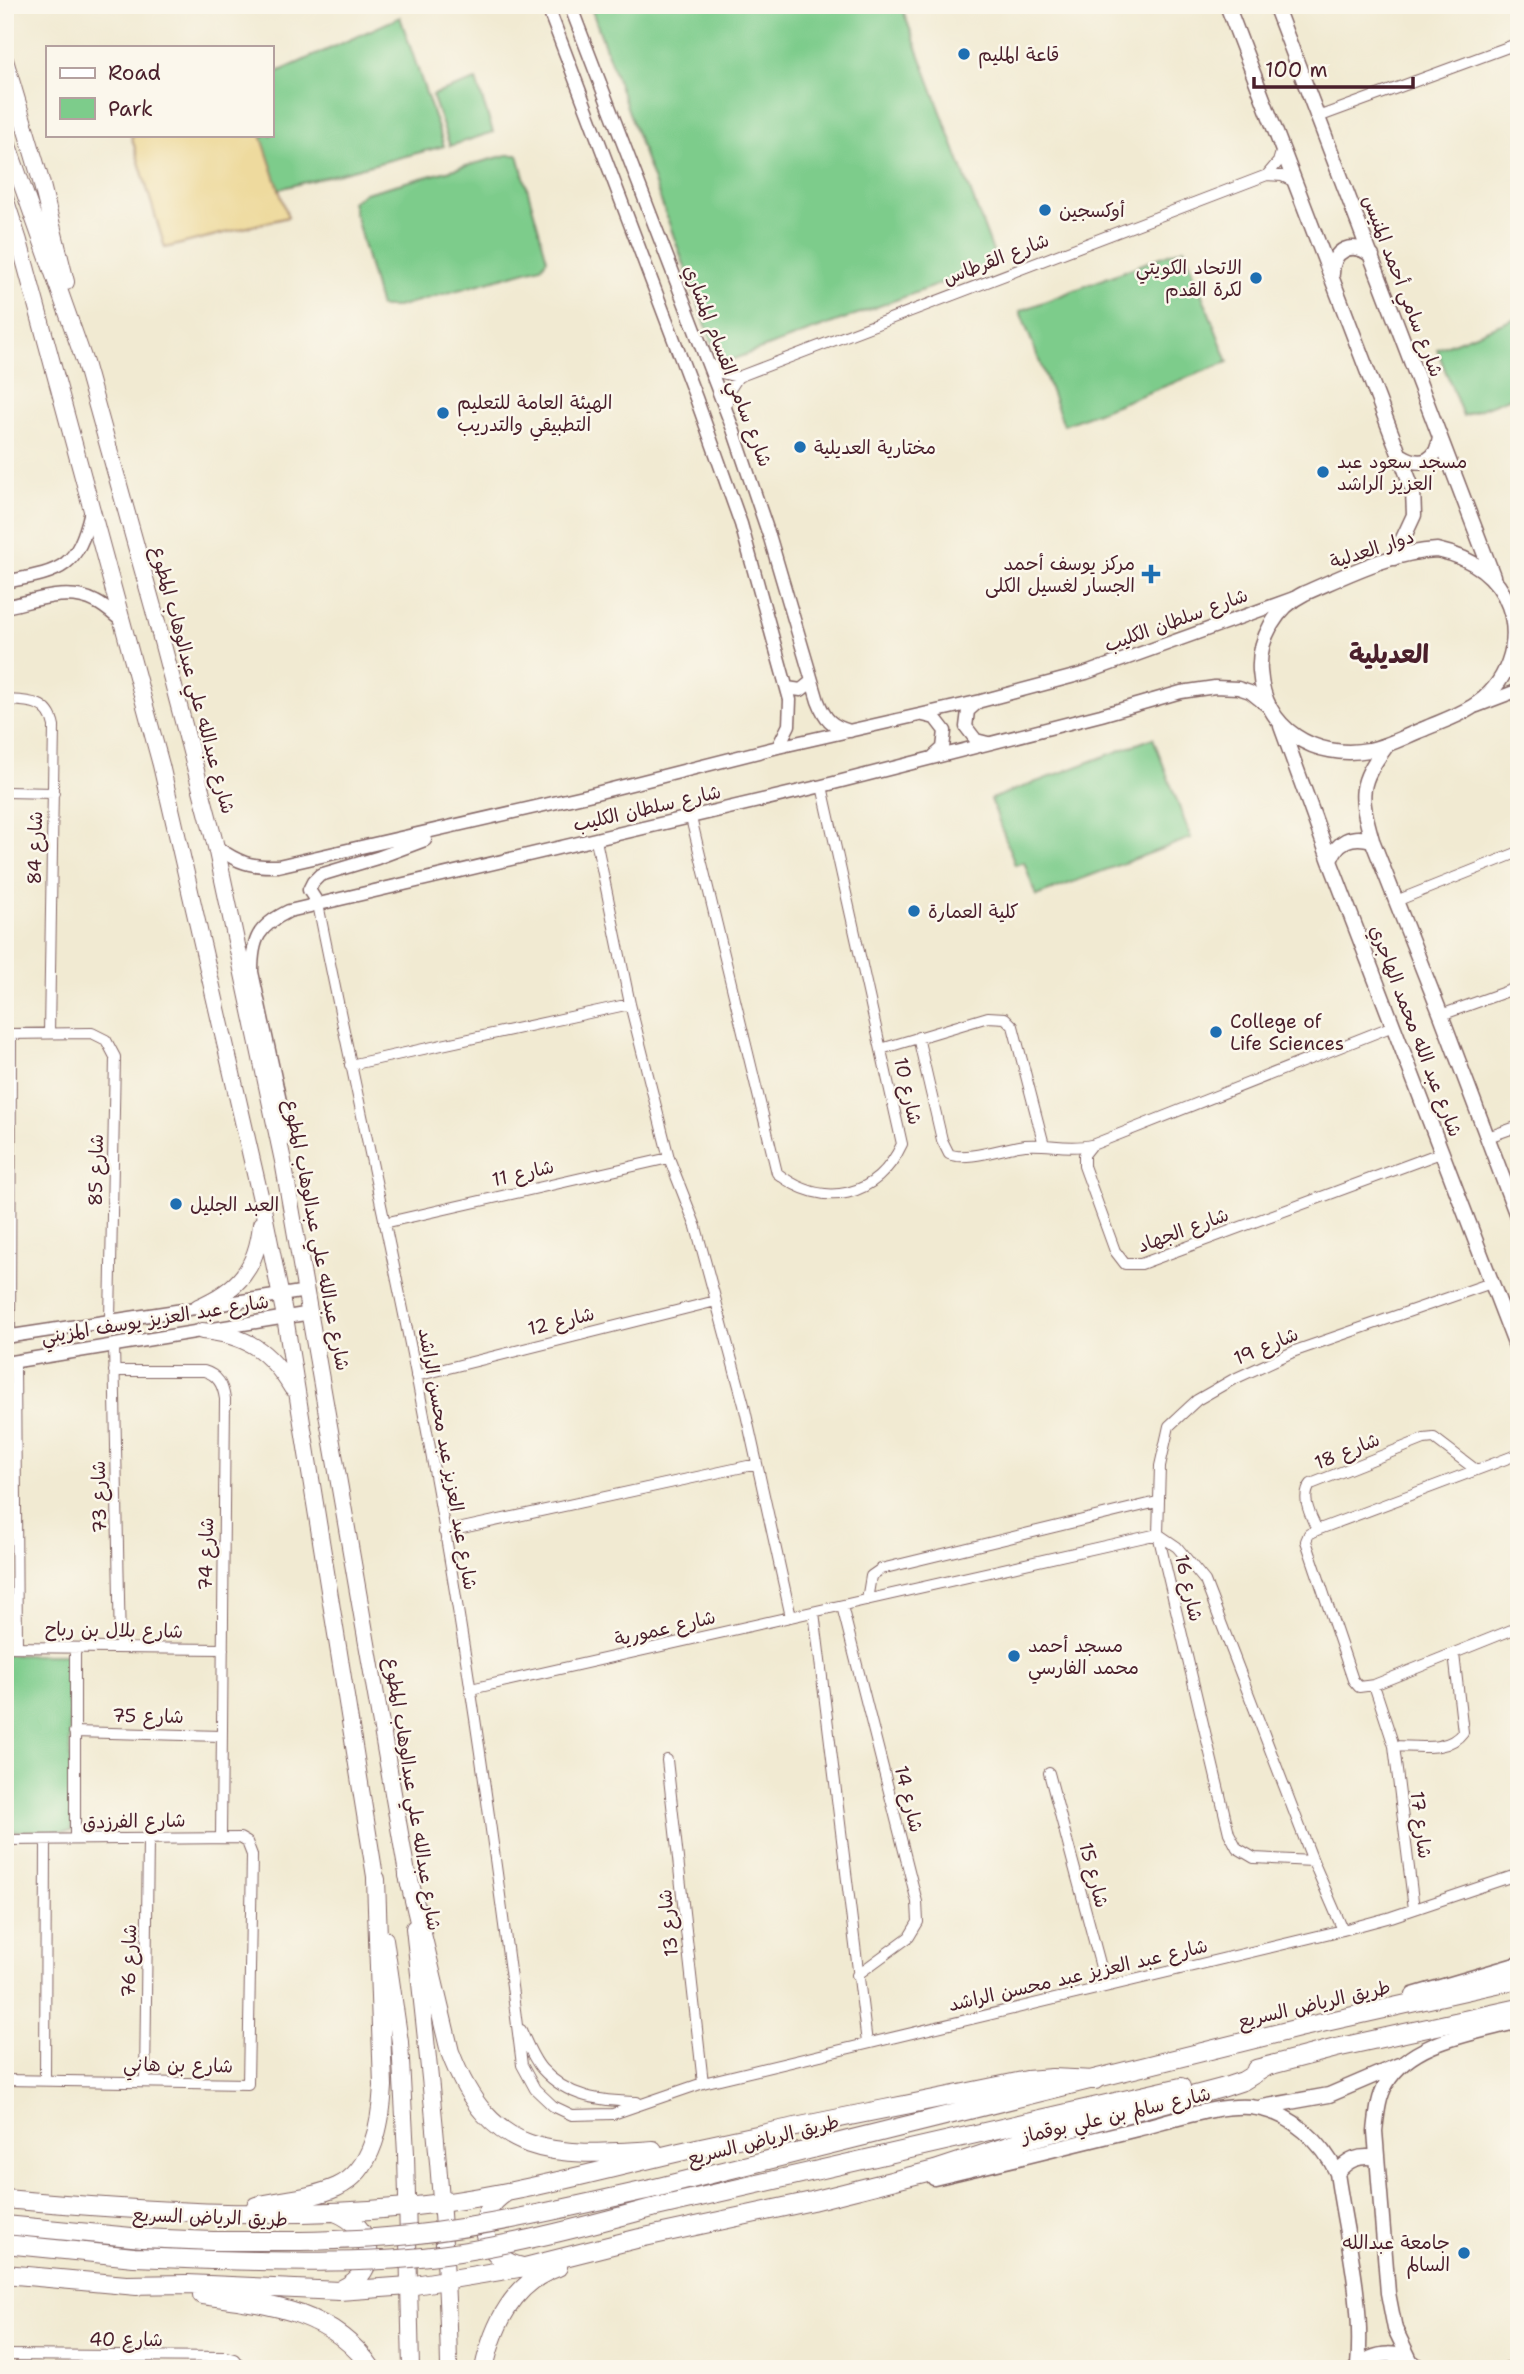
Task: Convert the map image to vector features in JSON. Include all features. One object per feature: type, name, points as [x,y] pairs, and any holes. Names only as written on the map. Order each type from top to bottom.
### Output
[{"type":"highway","points":[[408,1875],[450,2052],[460,2080],[474,2102],[491,2121],[517,2139],[543,2150],[572,2154],[702,2147]]},
{"type":"highway","points":[[223,2212],[340,2186],[359,2169],[375,2141],[381,2115],[383,2086],[376,1880]]},
{"type":"highway","name":"طريق الرياض السريع","points":[[5,2225],[142,2238],[212,2241],[301,2241],[410,2235],[563,2209],[650,2189],[1299,2028],[1519,1979]]},
{"type":"highway","points":[[5,2244],[134,2258],[334,2262],[412,2258],[564,2231],[652,2208],[1519,2008]]},
{"type":"highway","points":[[126,2285],[187,2284],[338,2291],[409,2286],[525,2267],[934,2170],[1029,2139],[1222,2088],[1243,2081],[1266,2067]]},
{"type":"highway","points":[[5,2199],[140,2211],[335,2213],[408,2207],[570,2179],[702,2147],[1027,2080],[1095,2080]]},
{"type":"highway","points":[[510,2190],[491,2205],[486,2216],[487,2241],[493,2252],[502,2260],[525,2267]]},
{"type":"highway","points":[[335,2213],[350,2218],[361,2228],[368,2243],[368,2258],[363,2273],[352,2284],[338,2291]]},
{"type":"highway","points":[[484,2369],[489,2345],[497,2327],[509,2304],[524,2287],[545,2272],[640,2238]]},
{"type":"highway","points":[[5,2273],[126,2285],[267,2304],[309,2317],[336,2331],[354,2344],[372,2369]]},
{"type":"main road","points":[[1227,5],[1413,490],[1413,515],[1394,558]]},
{"type":"main road","name":"شارع سامي أحمد المنيس","points":[[1275,5],[1495,580]]},
{"type":"main road","points":[[5,60],[41,181],[85,363]]},
{"type":"main road","name":"شارع عبدالله علي عبدالوهاب المطوع","points":[[5,137],[85,363],[153,607],[216,847],[283,1161],[408,1875],[435,2127],[448,2280],[449,2369]]},
{"type":"main road","points":[[5,198],[19,241],[164,778],[262,1204],[285,1317],[400,2042],[408,2207],[411,2369]]},
{"type":"main road","points":[[5,216],[19,241]]},
{"type":"main road","points":[[1332,274],[1332,264],[1337,255],[1345,249],[1354,247],[1372,256]]},
{"type":"main road","points":[[1402,456],[1411,461],[1422,462],[1432,457],[1439,448],[1440,437]]},
{"type":"main road","name":"دوار العدلية","points":[[1437,550],[1453,553],[1478,565],[1495,580],[1506,598],[1514,626],[1514,640],[1507,667],[1492,691],[1471,708],[1387,745],[1357,752],[1328,751],[1301,740],[1279,721],[1271,709],[1261,680],[1262,649],[1274,620],[1295,598],[1415,551],[1437,550]]},
{"type":"main road","name":"شارع عبد الله محمد الهاجري","points":[[1279,721],[1519,1354]]},
{"type":"main road","name":"شارع عبد الله محمد الهاجري","points":[[1387,745],[1368,770],[1363,794],[1371,840],[1519,1221]]},
{"type":"main road","points":[[1330,861],[1341,843],[1361,837],[1371,840]]},
{"type":"main road","points":[[198,1307],[227,1292],[249,1268],[258,1248],[262,1204]]},
{"type":"main road","points":[[202,1331],[235,1336],[265,1352],[287,1378],[300,1410]]},
{"type":"main road","points":[[1299,2028],[1519,1964]]},
{"type":"main road","points":[[1257,2107],[1329,2095],[1444,2042],[1519,2021]]},
{"type":"main road","points":[[1401,2064],[1385,2085],[1378,2106],[1375,2131],[1388,2293],[1395,2329],[1415,2364]]},
{"type":"main road","name":"شارع سالم بن علي بوقماز","points":[[812,2201],[900,2186],[1209,2111],[1257,2107],[1280,2115],[1315,2141],[1329,2156],[1337,2173],[1358,2309],[1360,2348],[1357,2367]]},
{"type":"main road","points":[[1337,2173],[1354,2158],[1377,2158]]},
{"type":"main road","points":[[1357,2367],[1365,2360],[1382,2354],[1392,2354],[1415,2364]]},
{"type":"street","points":[[547,5],[741,524],[790,700],[789,725],[778,747]]},
{"type":"street","name":"شارع سامي القسام المشاري","points":[[570,5],[726,408],[770,538],[811,682],[826,719],[850,731]]},
{"type":"street","points":[[1318,117],[1519,43]]},
{"type":"street","points":[[1267,175],[1278,162],[1282,147]]},
{"type":"street","points":[[604,156],[613,157],[624,149]]},
{"type":"street","points":[[614,182],[624,173],[633,173]]},
{"type":"street","points":[[1267,175],[1282,176],[1296,182]]},
{"type":"street","name":"شارع القرطاس","points":[[738,377],[1267,175]]},
{"type":"street","points":[[708,363],[721,373],[738,377],[729,391],[726,408]]},
{"type":"street","points":[[5,582],[60,568],[72,559],[85,535],[91,510]]},
{"type":"street","points":[[31,577],[40,584],[38,600]]},
{"type":"street","points":[[5,607],[70,595],[96,602],[123,622]]},
{"type":"street","name":"شارع سلطان الكليب","points":[[216,847],[234,860],[255,867],[278,866],[588,796],[1086,673],[1295,598]]},
{"type":"street","points":[[1506,598],[1519,607]]},
{"type":"street","points":[[788,688],[801,690],[811,682]]},
{"type":"street","name":"شارع سلطان الكليب","points":[[283,1161],[284,1115],[254,982],[252,953],[259,934],[276,918],[289,911],[822,786],[1181,692],[1215,687],[1238,688],[1250,692],[1271,709]]},
{"type":"street","points":[[1471,708],[1519,690]]},
{"type":"street","name":"شارع 84","points":[[5,701],[31,701],[42,705],[52,717],[54,793],[49,1033]]},
{"type":"street","points":[[981,701],[968,711],[966,727],[976,740],[992,743]]},
{"type":"street","points":[[920,715],[935,718],[945,732],[943,748],[930,758]]},
{"type":"street","name":"شارع 10","points":[[691,818],[777,1173],[791,1184],[822,1195],[856,1191],[884,1173],[902,1144],[822,786]]},
{"type":"street","points":[[5,792],[54,793]]},
{"type":"street","points":[[318,904],[309,890],[320,875],[377,858],[477,820]]},
{"type":"street","points":[[596,840],[630,1004],[669,1158],[696,1227],[716,1301],[757,1464],[791,1617]]},
{"type":"street","points":[[1396,901],[1519,852]]},
{"type":"street","name":"شارع عبد العزيز عبد محسن الراشد","points":[[318,904],[416,1376],[444,1532],[471,1689],[522,2065],[536,2089],[553,2106],[572,2115],[614,2114],[703,2083],[1343,1930],[1519,1874]]},
{"type":"street","points":[[1441,1015],[1519,987]]},
{"type":"street","points":[[350,1065],[630,1004]]},
{"type":"street","points":[[881,1049],[988,1017],[1000,1017],[1010,1021],[1044,1145]]},
{"type":"street","points":[[918,1037],[942,1140],[949,1154],[960,1156],[1024,1145],[1071,1148],[1092,1145],[1393,1027]]},
{"type":"street","points":[[7,1336],[8,1034],[49,1033]]},
{"type":"street","name":"شارع 85","points":[[49,1033],[99,1035],[116,1057],[110,1320]]},
{"type":"street","points":[[1488,1137],[1519,1125]]},
{"type":"street","name":"شارع الجهاد","points":[[1092,1145],[1084,1155],[1084,1166],[1115,1251],[1120,1260],[1131,1266],[1443,1152]]},
{"type":"street","name":"شارع 11","points":[[384,1223],[669,1158]]},
{"type":"street","name":"شارع 19","points":[[1158,1534],[1160,1466],[1169,1426],[1196,1400],[1295,1351],[1491,1283]]},
{"type":"street","name":"شارع عبد العزيز يوسف المزيني","points":[[7,1336],[307,1291]]},
{"type":"street","name":"شارع 12","points":[[416,1376],[716,1301]]},
{"type":"street","name":"شارع عبد العزيز يوسف المزيني","points":[[10,1362],[311,1313]]},
{"type":"street","points":[[36,1332],[41,1333],[49,1343],[45,1355],[39,1358]]},
{"type":"street","name":"شارع 73","points":[[114,1345],[120,1648]]},
{"type":"street","points":[[10,1362],[17,1647]]},
{"type":"street","name":"شارع 74","points":[[114,1371],[204,1371],[216,1377],[223,1389],[222,1838]]},
{"type":"street","name":"شارع 18","points":[[1317,1530],[1306,1500],[1306,1490],[1311,1484],[1424,1439],[1434,1438],[1476,1470]]},
{"type":"street","points":[[1519,1454],[1317,1530],[1307,1535],[1306,1543],[1353,1680],[1359,1687],[1374,1685],[1519,1627]]},
{"type":"street","points":[[444,1532],[757,1464]]},
{"type":"street","points":[[867,1600],[871,1576],[881,1569],[1157,1502]]},
{"type":"street","name":"شارع عمورية","points":[[471,1689],[1158,1534]]},
{"type":"street","name":"شارع 16","points":[[1158,1534],[1229,1833],[1237,1848],[1254,1858],[1313,1861]]},
{"type":"street","name":"شارع 16","points":[[1158,1534],[1177,1547],[1206,1581],[1313,1861],[1343,1930]]},
{"type":"street","name":"شارع 14","points":[[842,1606],[916,1902],[918,1922],[909,1937],[857,1975]]},
{"type":"street","points":[[814,1612],[867,2043]]},
{"type":"street","name":"شارع بلال بن رباح","points":[[5,1647],[223,1649]]},
{"type":"street","points":[[75,1647],[75,1839]]},
{"type":"street","points":[[1394,1746],[1446,1746],[1457,1740],[1463,1732],[1454,1654]]},
{"type":"street","name":"شارع 17","points":[[1374,1685],[1394,1746],[1414,1909]]},
{"type":"street","name":"شارع 75","points":[[74,1732],[221,1736]]},
{"type":"street","name":"شارع 13","points":[[667,1760],[703,2083]]},
{"type":"street","name":"شارع 15","points":[[1049,1773],[1106,1986]]},
{"type":"street","name":"شارع الفرزدق","points":[[5,1840],[240,1838],[247,1842],[251,1855]]},
{"type":"street","name":"شارع 76","points":[[145,2082],[148,1839]]},
{"type":"street","points":[[45,2080],[46,1840]]},
{"type":"street","name":"شارع بن هاني","points":[[5,2080],[248,2084],[251,1855]]},
{"type":"street","name":"شارع عبد العزيز عبد محسن الراشد","points":[[517,2024],[540,2068],[558,2084],[578,2096],[602,2101],[643,2102]]},
{"type":"street","name":"شارع 40","points":[[5,2355],[226,2357],[234,2359],[242,2369]]},
{"type":"street","points":[[30,2356],[30,2369]]},
{"type":"street","points":[[83,2369],[84,2356]]},
{"type":"street","points":[[1506,2369],[1519,2368]]},
{"type":"green space","points":[[590,5],[901,5],[995,257],[984,268],[720,364]]},
{"type":"green space","points":[[400,17],[444,146],[279,189],[261,136],[273,136],[273,74]]},
{"type":"green space","points":[[476,80],[493,132],[450,146],[432,95]]},
{"type":"green space","points":[[507,155],[518,155],[547,259],[541,267],[397,307],[380,307],[352,202],[365,193]]},
{"type":"green space","points":[[1184,248],[1228,362],[1064,425],[1020,311]]},
{"type":"green space","points":[[1519,317],[1519,394],[1463,416],[1437,349]]},
{"type":"green space","points":[[1153,738],[1191,838],[1036,896],[1024,862],[1015,865],[991,799]]},
{"type":"green space","points":[[5,1655],[68,1655],[72,1831],[5,1831]]},
{"type":"sand","points":[[131,136],[261,136],[288,217],[165,248]]},
{"type":"place","name":"قاعة المليم","points":[[964,54]]},
{"type":"place","name":"أوكسجين","points":[[1045,210]]},
{"type":"place","name":"الاتحاد الكويتي لكرة القدم","points":[[1256,278]]},
{"type":"place","name":"الهيئة العامة للتعليم التطبيقي والتدريب","points":[[443,413]]},
{"type":"place","name":"مختارية العديلية","points":[[800,447]]},
{"type":"place","name":"مسجد سعود عبد العزيز الراشد","points":[[1323,472]]},
{"type":"place","name":"مركز يوسف أحمد الجسار لغسيل الكلى","points":[[1151,574]]},
{"type":"place","name":"كلية العمارة","points":[[914,911]]},
{"type":"place","name":"College of Life Sciences","points":[[1216,1032]]},
{"type":"place","name":"العبد الجليل","points":[[176,1204]]},
{"type":"place","name":"مسجد أحمد محمد الفارسي","points":[[1014,1656]]},
{"type":"place","name":"جامعة عبدالله السالم","points":[[1464,2253]]},
{"type":"district","name":"العديلية","points":[[1389,653]]}]
